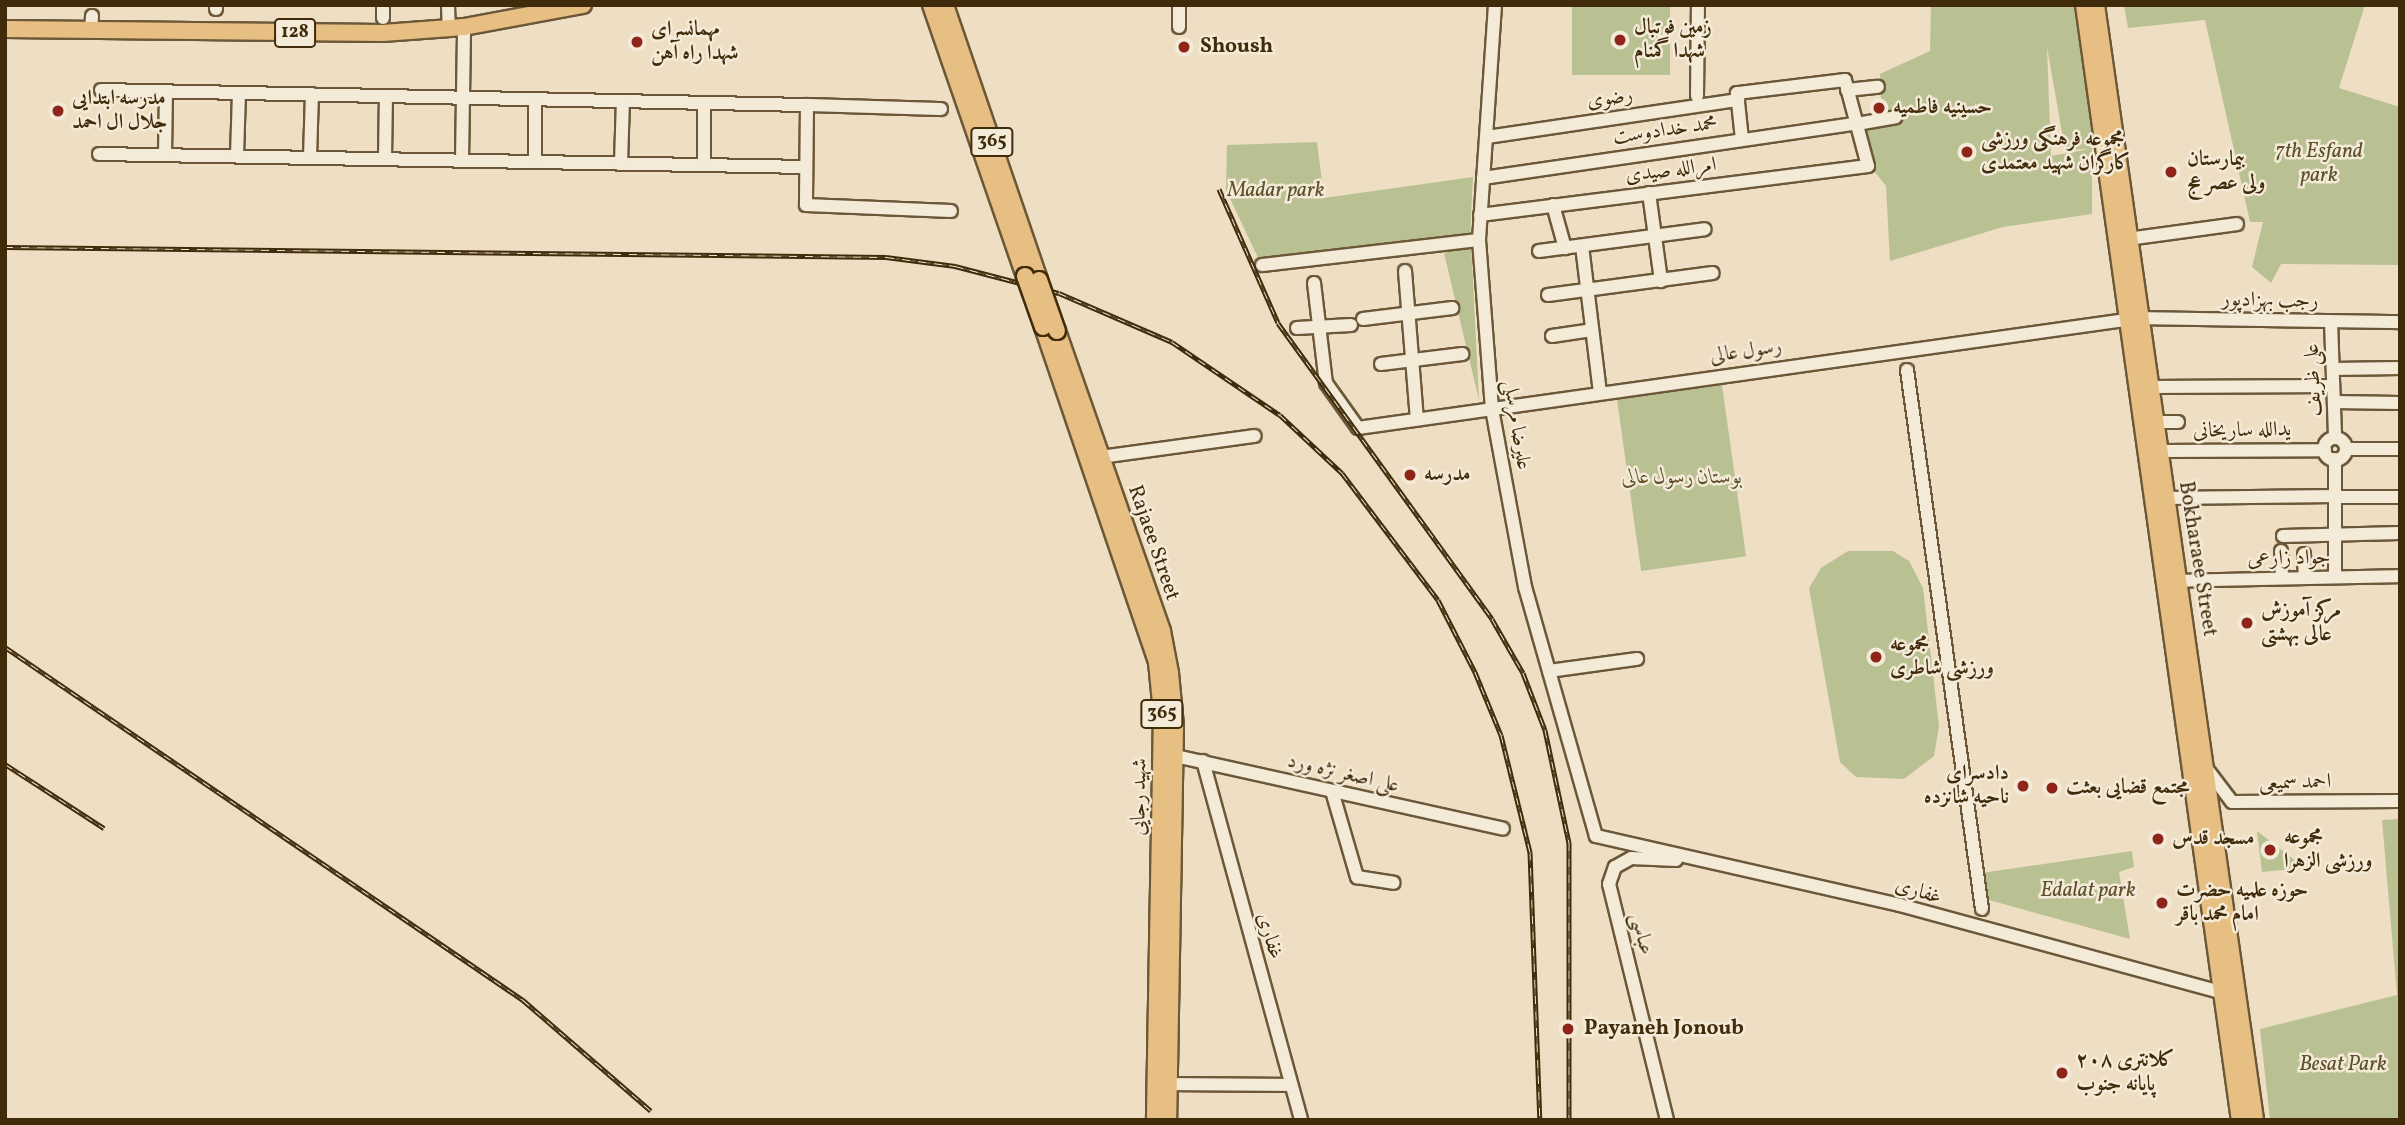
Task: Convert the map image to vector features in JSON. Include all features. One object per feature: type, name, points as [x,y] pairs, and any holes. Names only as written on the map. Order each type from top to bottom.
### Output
[{"type":"main road","name":"128","points":[[5,29],[91,23],[456,28],[583,5]]},
{"type":"main road","name":"Rajaee Street","points":[[931,5],[1050,329],[1101,457],[1162,631],[1168,754],[1168,1120]]},
{"type":"main road","name":"Rajaee Street","points":[[945,5],[1032,278]]},
{"type":"main road","name":"Bokharaee Street","points":[[2084,5],[2117,208],[2171,581],[2240,1120]]},
{"type":"main road","name":"Bokharaee Street","points":[[2096,5],[2117,208],[2128,239],[2133,319],[2150,387],[2166,498],[2171,581],[2207,769],[2255,1120]]},
{"type":"main road","name":"شهید رجایی","points":[[1050,329],[1150,631],[1168,754],[1155,1120]]},
{"type":"main road","points":[[2223,993],[2236,976]]},
{"type":"street","points":[[447,5],[456,28],[465,97],[463,160]]},
{"type":"street","points":[[1179,5],[1179,27]]},
{"type":"street","name":"علیرضا مرسلی","points":[[1495,5],[1479,240],[1492,409],[1525,587],[1599,838]]},
{"type":"street","points":[[1697,96],[1698,5]]},
{"type":"street","points":[[1855,124],[1846,85],[1878,87]]},
{"type":"street","name":"رضوی","points":[[1488,136],[1738,100],[1737,93],[1846,85]]},
{"type":"street","points":[[102,90],[942,109]]},
{"type":"street","points":[[164,155],[166,91]]},
{"type":"street","points":[[237,156],[239,93]]},
{"type":"street","points":[[310,157],[312,94]]},
{"type":"street","points":[[385,158],[386,96]]},
{"type":"street","points":[[535,99],[535,161]]},
{"type":"street","points":[[1738,100],[1742,139]]},
{"type":"street","points":[[621,163],[623,101]]},
{"type":"street","points":[[704,103],[704,165]]},
{"type":"street","points":[[807,106],[806,205],[951,211]]},
{"type":"street","name":"محمد خدادوست","points":[[1483,178],[1895,117]]},
{"type":"street","name":"امرالله صیدی","points":[[1480,215],[1868,166],[1855,124]]},
{"type":"street","points":[[99,153],[806,167]]},
{"type":"street","points":[[1649,193],[1661,281]]},
{"type":"street","points":[[1553,205],[1565,248]]},
{"type":"street","points":[[2128,239],[2237,225]]},
{"type":"street","points":[[1539,251],[1706,229]]},
{"type":"street","points":[[1262,265],[1479,240]]},
{"type":"street","points":[[1582,246],[1600,393]]},
{"type":"street","points":[[1405,271],[1417,420]]},
{"type":"street","points":[[1548,295],[1713,273]]},
{"type":"street","points":[[1314,283],[1320,327]]},
{"type":"street","points":[[1297,328],[1452,308]]},
{"type":"street","name":"رجب بهزادپور","points":[[2133,319],[2400,322]]},
{"type":"street","name":"رسول عالی","points":[[1320,327],[1326,383],[1358,428],[2133,319]]},
{"type":"street","name":"علی ظریف","points":[[2331,321],[2335,438]]},
{"type":"street","points":[[1552,336],[1592,330]]},
{"type":"street","points":[[1381,364],[1462,354]]},
{"type":"street","points":[[2333,369],[2400,368]]},
{"type":"street","points":[[1907,370],[1982,909]]},
{"type":"street","points":[[2150,387],[2333,386]]},
{"type":"street","points":[[2334,402],[2400,403]]},
{"type":"street","points":[[2155,422],[2178,422]]},
{"type":"street","points":[[1101,457],[1255,436]]},
{"type":"street","points":[[2335,460],[2325,450],[2335,438],[2346,449],[2400,449]]},
{"type":"street","points":[[2335,577],[2335,460],[2346,449]]},
{"type":"street","name":"یدالله ساریخانی","points":[[2159,451],[2325,450]]},
{"type":"street","points":[[2166,498],[2400,497]]},
{"type":"street","points":[[2283,536],[2400,533]]},
{"type":"street","points":[[2281,551],[2282,578]]},
{"type":"street","points":[[2304,554],[2305,578]]},
{"type":"street","name":"جواد زارعی","points":[[2171,581],[2400,576]]},
{"type":"street","points":[[1549,671],[1637,659]]},
{"type":"street","name":"علی اصغر نژه ورد","points":[[1168,754],[1503,829]]},
{"type":"street","name":"غفاری","points":[[1203,761],[1301,1120]]},
{"type":"street","name":"احمد سمیعی","points":[[2207,769],[2232,802],[2400,802]]},
{"type":"street","points":[[1332,791],[1357,877],[1394,883]]},
{"type":"street","name":"غفاری","points":[[1599,838],[1900,905],[2223,993]]},
{"type":"street","name":"عباسی","points":[[1667,1120],[1609,877],[1638,856],[1723,865]]},
{"type":"street","points":[[1169,1084],[1291,1085]]},
{"type":"green space","name":"زمین فوتبال شهدا گمنام","points":[[1572,5],[1670,5],[1670,75],[1572,75]]},
{"type":"green space","name":"مجموعه فرهنگی ورزشی کارگران شهید معتمدی","points":[[1931,5],[2079,5],[2097,147],[2092,148],[2092,214],[2003,227],[1890,261],[1886,186],[1871,167],[1864,126],[1882,125],[1880,74],[1930,51]],"holes":[[[2047,47],[2065,150],[2090,149],[2051,156]]]},
{"type":"green space","name":"7th Esfand park","points":[[2124,5],[2365,5],[2339,88],[2400,107],[2400,265],[2281,264],[2271,283],[2252,267],[2263,222],[2250,222],[2205,20],[2128,28]]},
{"type":"green space","name":"Madar park","points":[[1317,142],[1324,198],[1473,177],[1470,238],[1260,262],[1226,190],[1227,145]]},
{"type":"green space","points":[[1471,243],[1479,400],[1444,253]]},
{"type":"green space","name":"بوستان رسول عالی","points":[[1722,385],[1746,556],[1641,571],[1617,400]]},
{"type":"green space","name":"مجموعه ورزشی شاطری","points":[[1848,551],[1893,551],[1909,561],[1923,588],[1939,726],[1934,756],[1904,779],[1856,777],[1840,762],[1809,588],[1821,568]]},
{"type":"green space","name":"Besat Park","points":[[2400,819],[2400,1120],[2270,1120],[2260,1029],[2397,995],[2382,820]]},
{"type":"green space","name":"مجموعه ورزشی الزهرا","points":[[2257,831],[2305,868],[2262,872]]},
{"type":"green space","name":"Edalat park","points":[[2132,851],[2134,867],[2119,872],[2130,939],[1989,900],[1982,873]]},
{"type":"railway","points":[[1219,189],[1278,323],[1492,619],[1523,673],[1545,730],[1569,843],[1569,1120]]},
{"type":"railway","points":[[5,247],[886,257],[955,266],[1059,293],[1172,342],[1280,415],[1342,473],[1438,600],[1475,672],[1501,735],[1530,852],[1540,1120]]},
{"type":"railway","points":[[5,647],[523,1000],[651,1111]]},
{"type":"railway","points":[[5,764],[104,828]]},
{"type":"place","name":"زمین فوتبال شهدا گمنام","points":[[1620,40]]},
{"type":"place","name":"مهمانسرای شهدا راه آهن","points":[[637,42]]},
{"type":"place","name":"Shoush","points":[[1184,47]]},
{"type":"place","name":"حسینیه فاطمیه","points":[[1879,108]]},
{"type":"place","name":"مدرسه ابتدایی جلال ال احمد","points":[[58,111]]},
{"type":"place","name":"مجموعه فرهنگی ورزشی کارگران شهید معتمدی","points":[[1967,152]]},
{"type":"place","name":"بیمارستان ولی عصر عج","points":[[2171,172]]},
{"type":"place","name":"مدرسه","points":[[1410,475]]},
{"type":"place","name":"مرکز آموزش عالی بهشتی","points":[[2247,623]]},
{"type":"place","name":"مجموعه ورزشی شاطری","points":[[1876,657]]},
{"type":"place","name":"دادسرای ناحیه شانزده","points":[[2023,786]]},
{"type":"place","name":"مجتمع قضایی بعثت","points":[[2052,788]]},
{"type":"place","name":"مسجد قدس","points":[[2158,839]]},
{"type":"place","name":"مجموعه ورزشی الزهرا","points":[[2270,850]]},
{"type":"place","name":"حوزه علمیه حضرت امام محمد باقر","points":[[2162,903]]},
{"type":"place","name":"Payaneh Jonoub","points":[[1568,1029]]},
{"type":"place","name":"کلانتری ۲۰۸ پایانه جنوب","points":[[2062,1073]]}]
